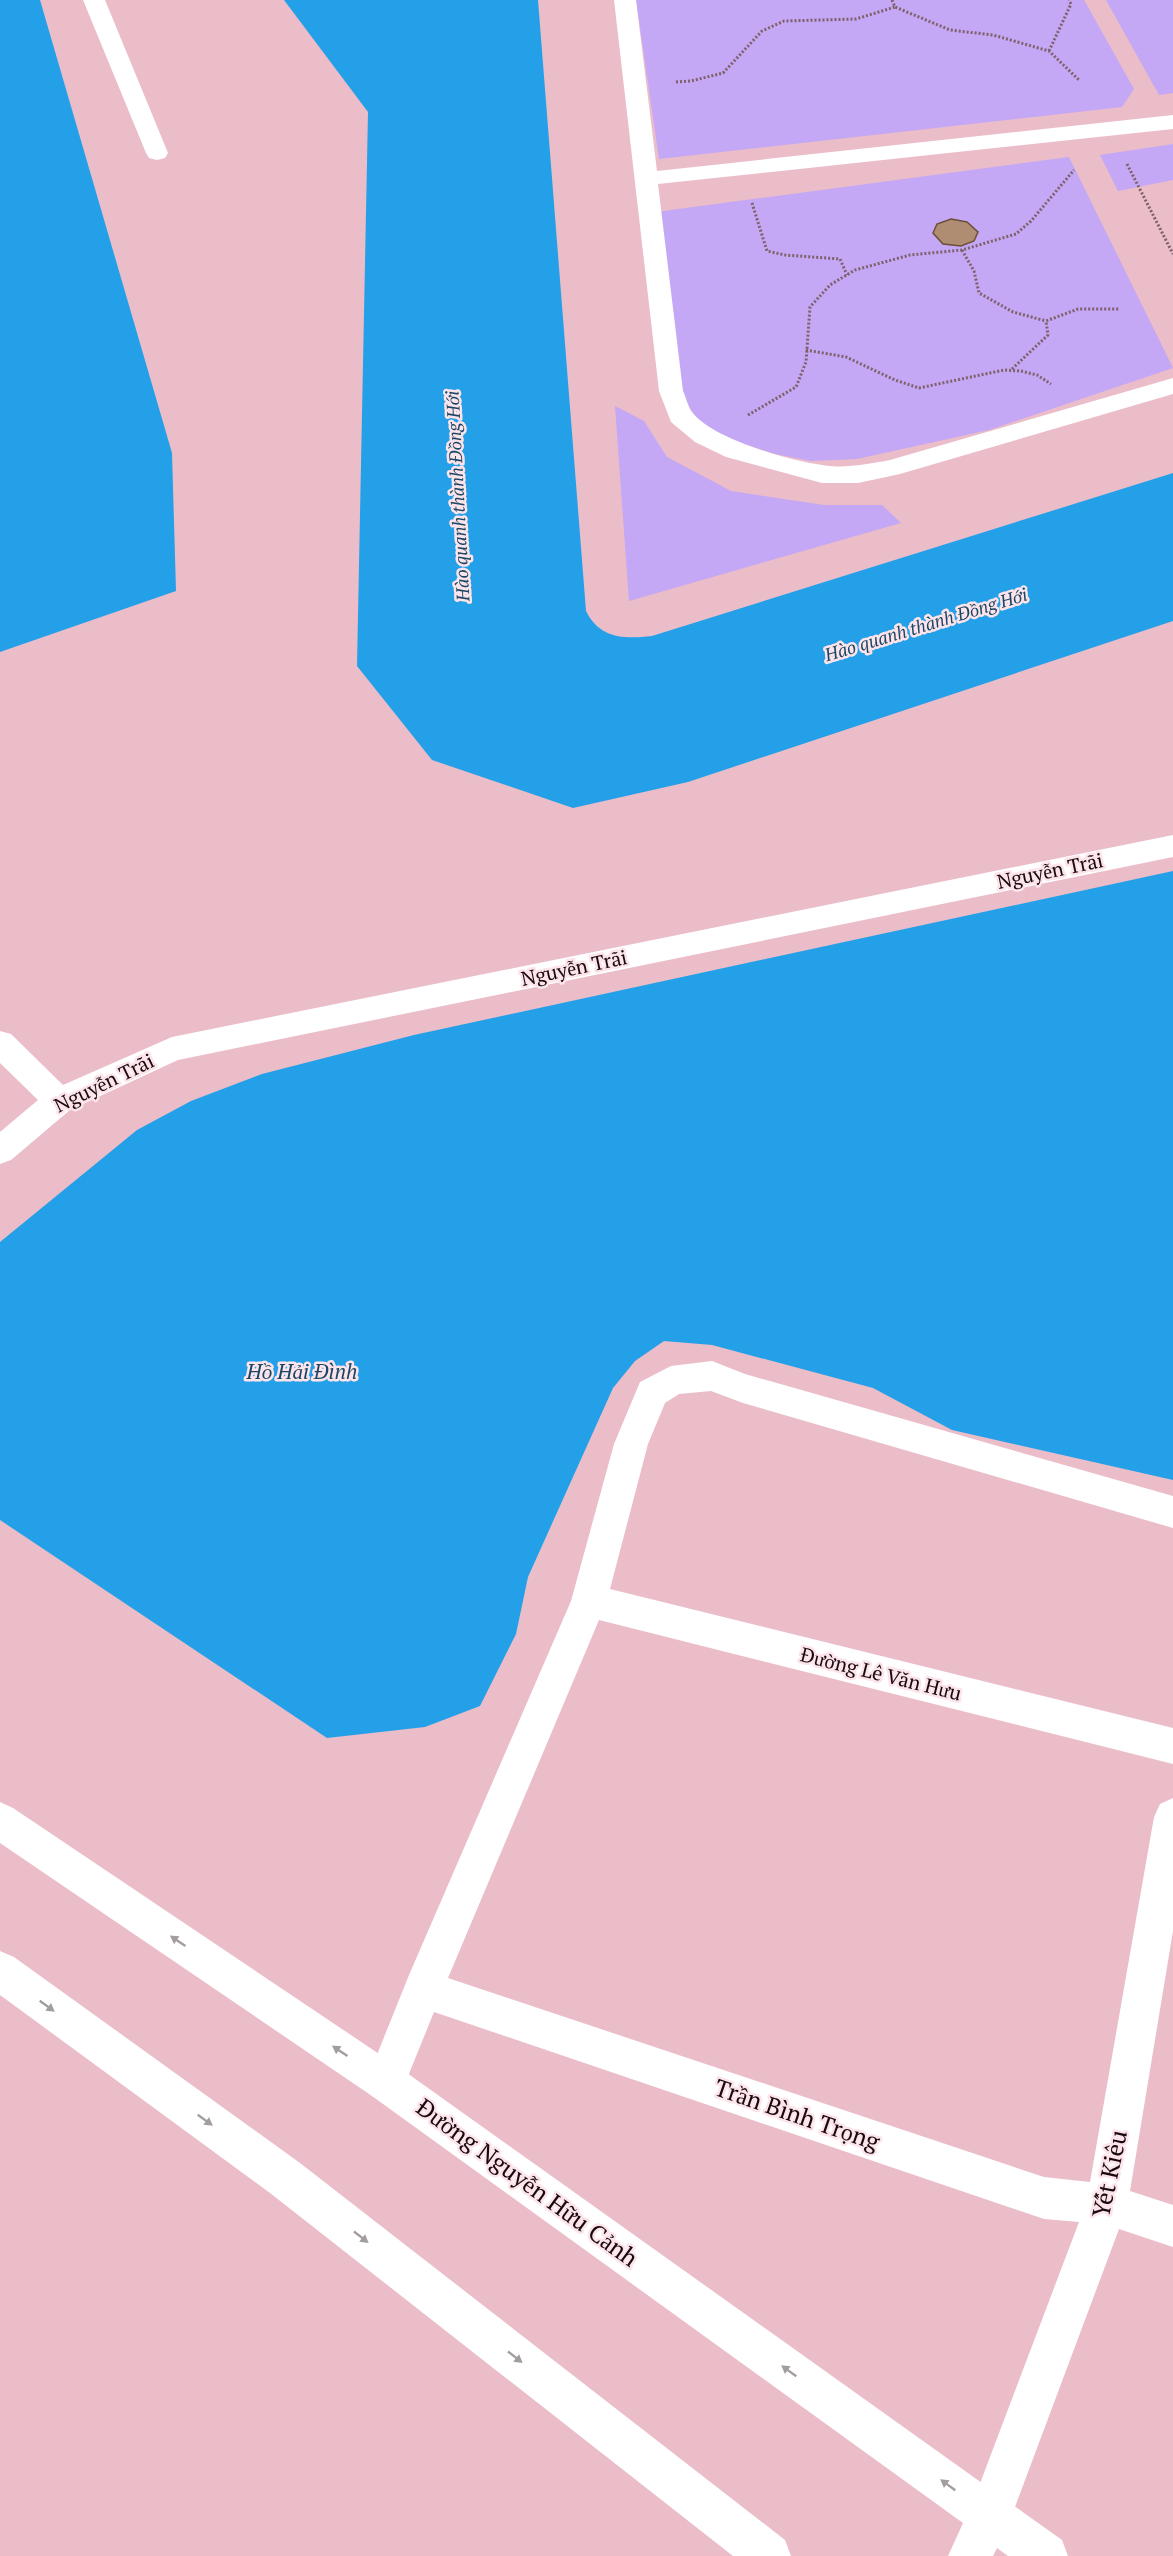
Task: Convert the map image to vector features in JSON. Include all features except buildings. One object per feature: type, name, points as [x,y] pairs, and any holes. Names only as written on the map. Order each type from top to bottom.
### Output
[{"type":"street","points":[[94,0],[157,153]]},
{"type":"street","points":[[625,0],[671,392],[680,416],[704,436],[735,451],[822,474],[858,474],[891,468],[1173,386]]},
{"type":"street","points":[[645,178],[1173,122]]},
{"type":"street","name":"Nguyễn Trãi","points":[[0,1151],[59,1101],[172,1049],[1173,846]]},
{"type":"street","points":[[0,1043],[59,1101]]},
{"type":"street","points":[[386,2082],[423,1989],[589,1601],[631,1444],[652,1393],[671,1381],[712,1376],[743,1388],[1173,1512]]},
{"type":"street","name":"Đường Lê Văn Hưu","points":[[589,1601],[1173,1746]]},
{"type":"street","name":"Yết Kiêu","points":[[970,2556],[990,2515],[1107,2204],[1173,1817]]},
{"type":"street","name":"Đường Nguyễn Hữu Cảnh","points":[[0,1821],[386,2082],[1046,2556]]},
{"type":"street","points":[[0,1971],[285,2178],[769,2556]]},
{"type":"street","name":"Trần Bình Trọng","points":[[423,1989],[1044,2198],[1107,2204],[1173,2226]]},
{"type":"path","points":[[892,0],[895,7]]},
{"type":"path","points":[[1048,51],[1071,4],[1069,0]]},
{"type":"path","points":[[634,83],[691,81],[723,73],[762,31],[784,21],[856,19],[895,7],[950,30],[993,35],[1048,51],[1079,80]]},
{"type":"path","points":[[735,451],[746,416],[796,387],[806,362],[810,307],[830,285],[855,270],[910,255],[962,250],[1016,234],[1067,181],[1106,130],[1173,254]]},
{"type":"path","points":[[740,168],[767,251],[782,257],[825,255],[840,259],[848,275]]},
{"type":"path","points":[[962,250],[974,271],[979,294],[1013,312],[1046,321],[1078,309],[1119,309]]},
{"type":"path","points":[[1012,369],[1048,335],[1046,321]]},
{"type":"path","points":[[806,350],[849,358],[917,388],[1012,369],[1042,376],[1082,412]]},
{"type":"shaded area","points":[[636,0],[1084,0],[1134,89],[1122,107],[659,159]]},
{"type":"shaded area","points":[[1106,0],[1173,0],[1173,93],[1159,95]]},
{"type":"shaded area","points":[[1173,144],[1173,180],[1118,191],[1100,155]]},
{"type":"shaded area","points":[[1069,157],[1173,368],[989,430],[857,459],[811,461],[775,454],[723,437],[697,419],[682,396],[656,212]]},
{"type":"shaded area","points":[[615,406],[644,421],[667,457],[731,491],[824,505],[882,505],[901,523],[629,601]]},
{"type":"water","points":[[0,0],[40,0],[172,453],[176,591],[0,652]]},
{"type":"water","name":"Hào quanh thành Đồng Hới","points":[[284,0],[538,0],[586,611],[598,627],[623,637],[652,636],[1173,473],[1173,621],[688,782],[573,808],[432,760],[357,666],[368,112]]},
{"type":"water","name":"Hồ Hải Đình","points":[[1173,871],[1173,1480],[952,1430],[873,1388],[712,1345],[664,1341],[635,1361],[613,1388],[528,1577],[516,1634],[480,1706],[425,1727],[327,1738],[0,1520],[0,1242],[137,1130],[191,1101],[262,1074],[414,1035]]}]
